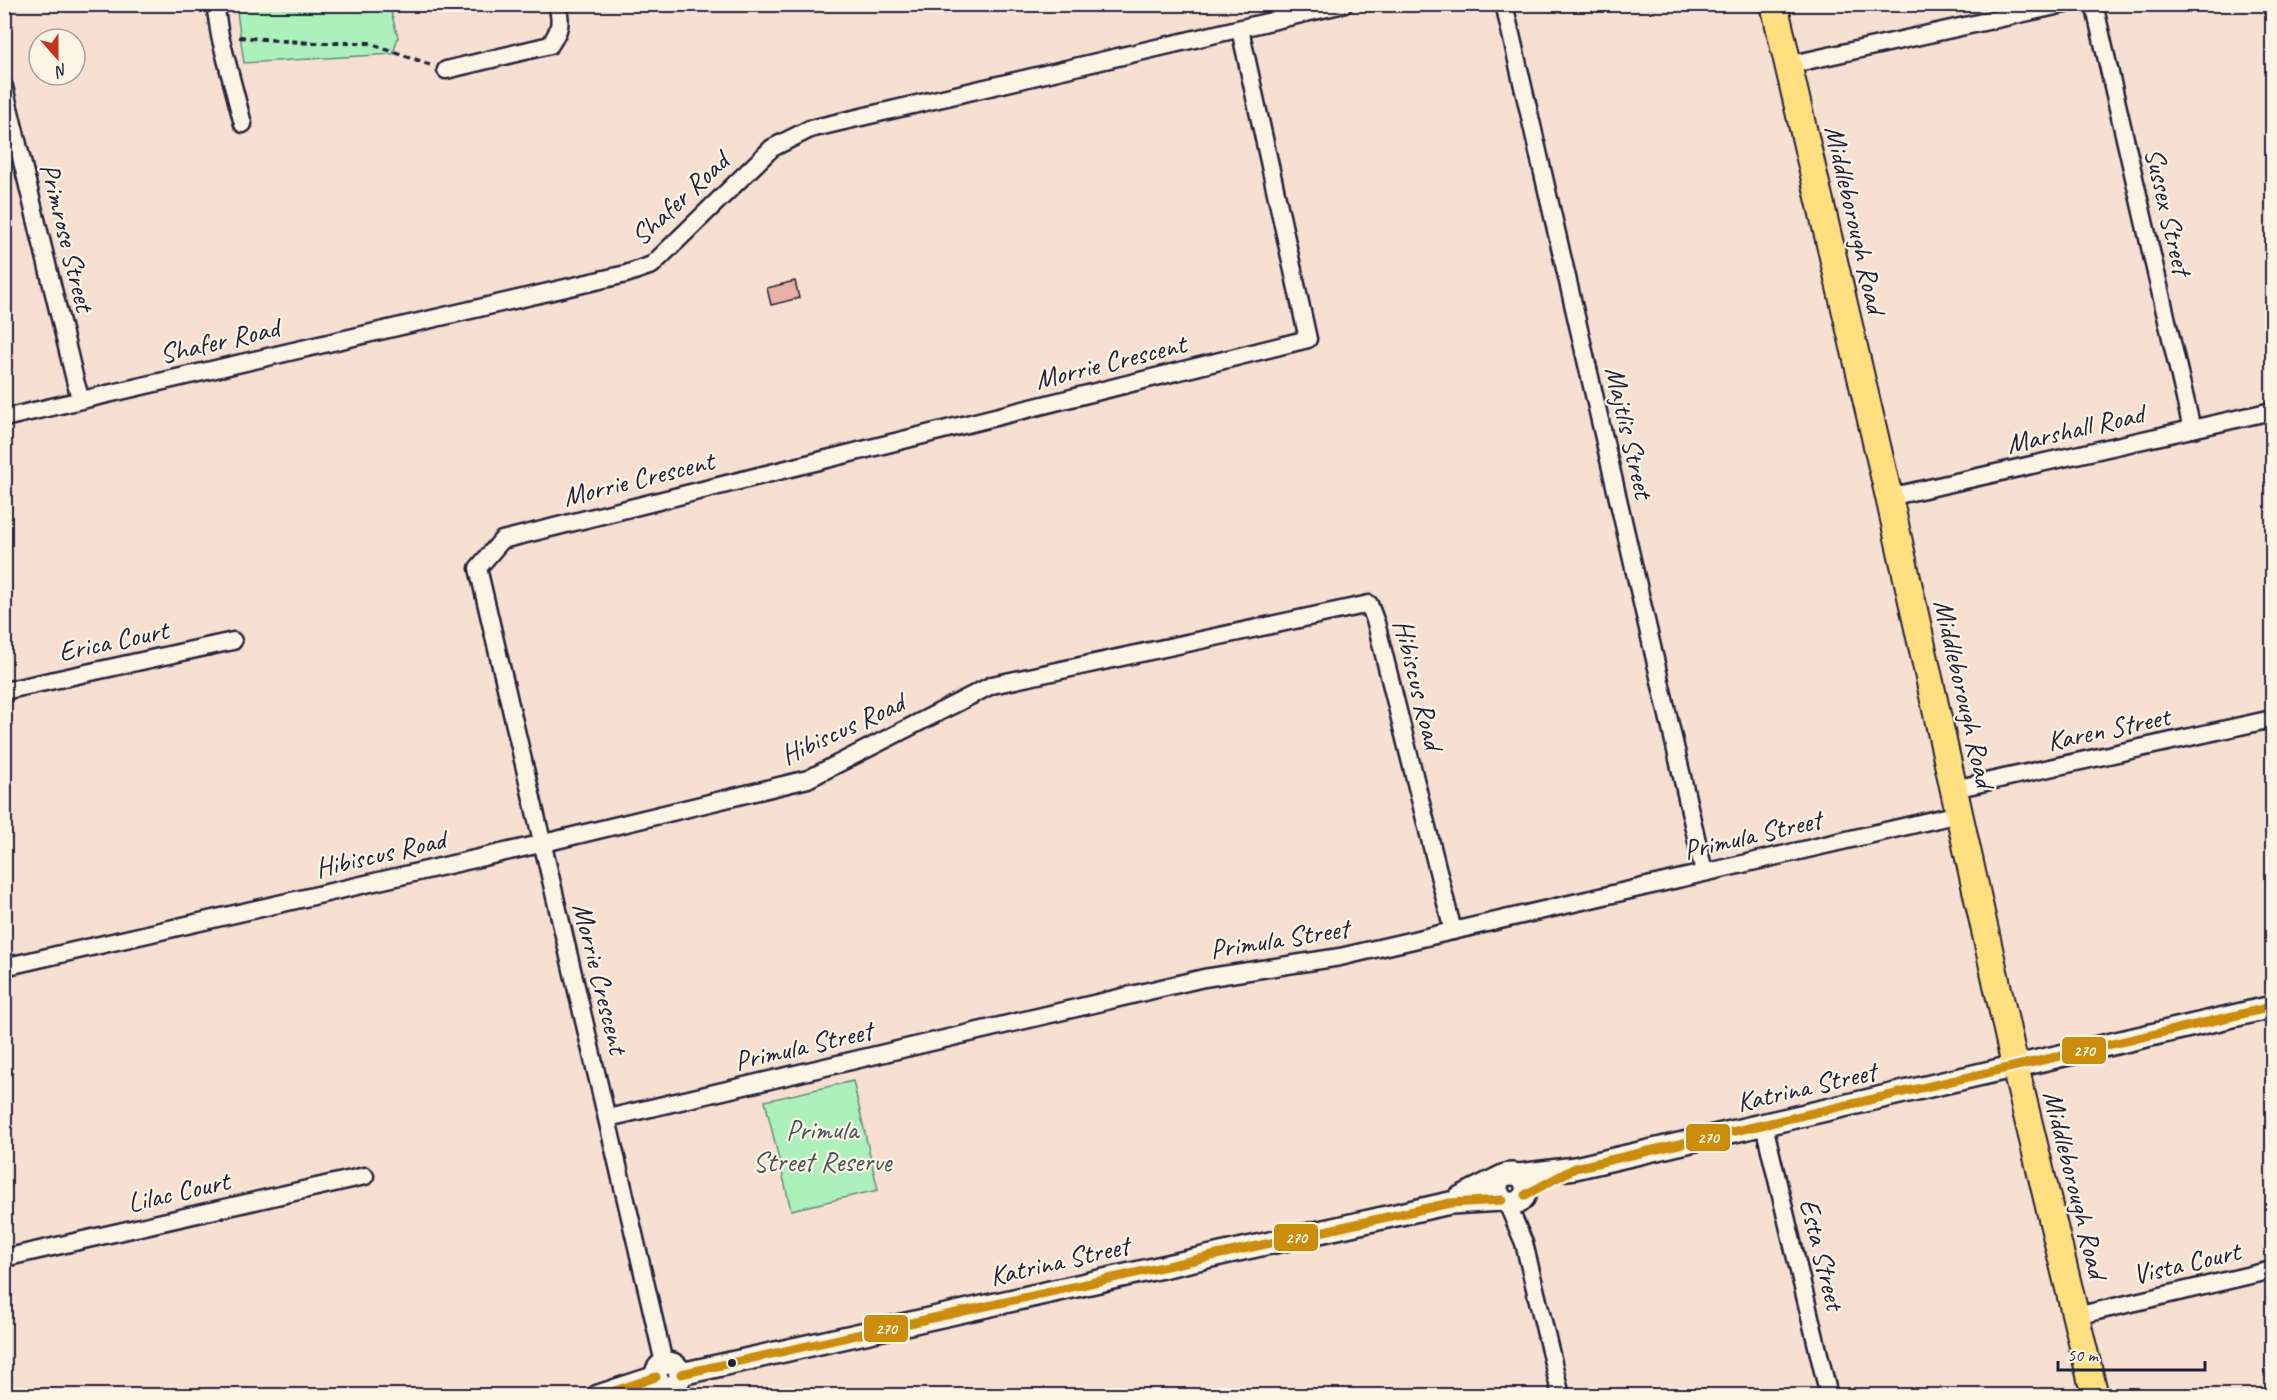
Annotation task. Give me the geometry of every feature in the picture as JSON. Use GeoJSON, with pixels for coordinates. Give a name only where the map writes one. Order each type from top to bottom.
{"type":"FeatureCollection","features":[{"type":"Feature","properties":{"kind":"main road","name":"Middleborough Road"},"geometry":{"type":"LineString","coordinates":[[1774,4],[1889,497],[2015,1066],[2095,1395]]}},
{"type":"Feature","properties":{"kind":"street"},"geometry":{"type":"LineString","coordinates":[[215,4],[220,36],[243,124]]}},
{"type":"Feature","properties":{"kind":"street"},"geometry":{"type":"LineString","coordinates":[[446,70],[550,45],[559,31],[560,16],[557,4]]}},
{"type":"Feature","properties":{"kind":"street","name":"Shafer Road"},"geometry":{"type":"LineString","coordinates":[[4,418],[626,274],[652,265],[772,148],[810,129],[1344,4]]}},
{"type":"Feature","properties":{"kind":"street","name":"Majtlis Street"},"geometry":{"type":"LineString","coordinates":[[1504,4],[1704,872]]}},
{"type":"Feature","properties":{"kind":"street"},"geometry":{"type":"LineString","coordinates":[[1788,65],[2065,4]]}},
{"type":"Feature","properties":{"kind":"street","name":"Sussex Street"},"geometry":{"type":"LineString","coordinates":[[2094,4],[2192,429]]}},
{"type":"Feature","properties":{"kind":"street","name":"Morrie Crescent"},"geometry":{"type":"LineString","coordinates":[[667,1371],[608,1118],[540,844],[478,568],[502,540],[1308,339],[1240,29]]}},
{"type":"Feature","properties":{"kind":"street","name":"Primrose Street"},"geometry":{"type":"LineString","coordinates":[[4,87],[7,113],[75,384],[81,400]]}},
{"type":"Feature","properties":{"kind":"street","name":"Marshall Road"},"geometry":{"type":"LineString","coordinates":[[1889,497],[2272,411]]}},
{"type":"Feature","properties":{"kind":"street","name":"Hibiscus Road"},"geometry":{"type":"LineString","coordinates":[[4,967],[540,844],[808,779],[992,685],[1369,604],[1376,623],[1454,931]]}},
{"type":"Feature","properties":{"kind":"street","name":"Erica Court"},"geometry":{"type":"LineString","coordinates":[[4,691],[233,641]]}},
{"type":"Feature","properties":{"kind":"street","name":"Karen Street"},"geometry":{"type":"LineString","coordinates":[[1957,801],[2272,719]]}},
{"type":"Feature","properties":{"kind":"street","name":"Primula Street"},"geometry":{"type":"LineString","coordinates":[[608,1118],[1204,978],[1340,957],[1454,931],[1704,872],[1957,801]]}},
{"type":"Feature","properties":{"kind":"street","name":"Katrina Street"},"geometry":{"type":"LineString","coordinates":[[598,1395],[667,1371],[1450,1203],[1512,1192],[1575,1168],[2272,1007]]}},
{"type":"Feature","properties":{"kind":"street","name":"Esta Street"},"geometry":{"type":"LineString","coordinates":[[1764,1125],[1829,1395]]}},
{"type":"Feature","properties":{"kind":"street","name":"Lilac Court"},"geometry":{"type":"LineString","coordinates":[[4,1258],[364,1176]]}},
{"type":"Feature","properties":{"kind":"street"},"geometry":{"type":"LineString","coordinates":[[1512,1192],[1561,1395]]}},
{"type":"Feature","properties":{"kind":"street","name":"Vista Court"},"geometry":{"type":"LineString","coordinates":[[2076,1316],[2272,1270]]}},
{"type":"Feature","properties":{"kind":"path"},"geometry":{"type":"LineString","coordinates":[[220,36],[311,43],[369,43],[446,70]]}},
{"type":"Feature","properties":{"kind":"green space"},"geometry":{"type":"Polygon","coordinates":[[[236,5],[389,5],[398,37],[393,54],[244,63],[236,5]]]}},
{"type":"Feature","properties":{"kind":"green space","name":"Primula Street Reserve"},"geometry":{"type":"Polygon","coordinates":[[[853,1081],[878,1190],[791,1210],[765,1101],[853,1081]]]}},
{"type":"Feature","properties":{"kind":"building"},"geometry":{"type":"Polygon","coordinates":[[[795,281],[799,298],[771,305],[767,288],[795,281]]]}},
{"type":"Feature","properties":{"kind":"transit line","name":"270"},"geometry":{"type":"LineString","coordinates":[[1525,1195],[1575,1168],[2272,1007]]}},
{"type":"Feature","properties":{"kind":"transit line","name":"270"},"geometry":{"type":"LineString","coordinates":[[681,1374],[1450,1203],[1502,1200]]}},
{"type":"Feature","properties":{"kind":"transit line","name":"270"},"geometry":{"type":"LineString","coordinates":[[600,1396],[656,1377]]}}]}
